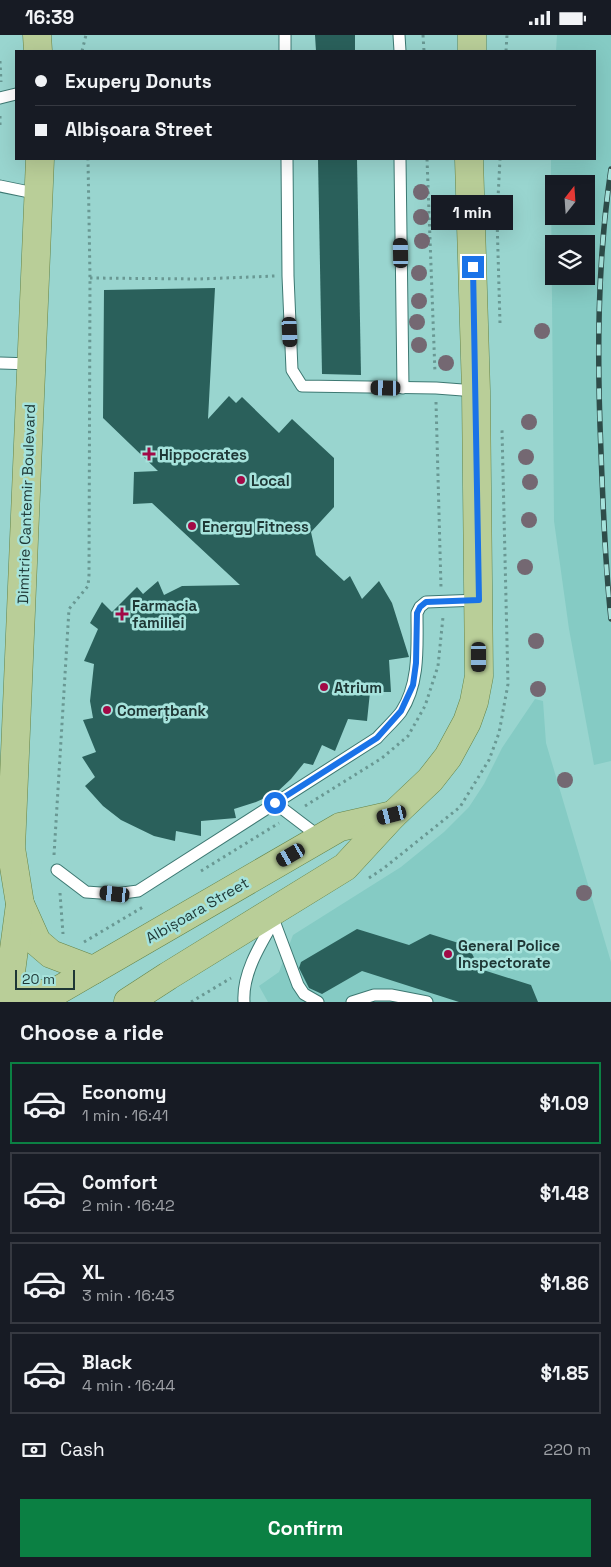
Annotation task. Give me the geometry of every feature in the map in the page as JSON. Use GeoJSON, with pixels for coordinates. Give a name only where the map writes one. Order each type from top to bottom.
{"type":"FeatureCollection","features":[{"type":"Feature","properties":{"kind":"main road"},"geometry":{"type":"LineString","coordinates":[[37,35],[38,50]]}},
{"type":"Feature","properties":{"kind":"main road"},"geometry":{"type":"LineString","coordinates":[[472,35],[472,50]]}},
{"type":"Feature","properties":{"kind":"main road","name":"Dimitrie Cantemir Boulevard"},"geometry":{"type":"LineString","coordinates":[[5,999],[20,904],[11,848],[40,160]]}},
{"type":"Feature","properties":{"kind":"main road","name":"Albișoara Street"},"geometry":{"type":"LineString","coordinates":[[128,1002],[168,976],[279,913],[344,867],[392,815],[430,780],[448,757],[467,722],[474,702],[479,675],[476,391],[469,160]]}},
{"type":"Feature","properties":{"kind":"main road","name":"Albișoara Street"},"geometry":{"type":"LineString","coordinates":[[5,999],[57,991],[340,827],[392,815]]}},
{"type":"Feature","properties":{"kind":"main road","name":"Dimitrie Cantemir Boulevard"},"geometry":{"type":"LineString","coordinates":[[0,877],[11,848]]}},
{"type":"Feature","properties":{"kind":"main road"},"geometry":{"type":"LineString","coordinates":[[20,904],[38,942],[51,954],[92,970]]}},
{"type":"Feature","properties":{"kind":"lane"},"geometry":{"type":"LineString","coordinates":[[285,35],[285,50]]}},
{"type":"Feature","properties":{"kind":"lane"},"geometry":{"type":"LineString","coordinates":[[400,35],[400,50]]}},
{"type":"Feature","properties":{"kind":"lane"},"geometry":{"type":"LineString","coordinates":[[0,99],[15,94]]}},
{"type":"Feature","properties":{"kind":"lane"},"geometry":{"type":"LineString","coordinates":[[287,160],[288,276],[292,370],[302,386],[436,388],[476,391]]}},
{"type":"Feature","properties":{"kind":"lane"},"geometry":{"type":"LineString","coordinates":[[400,160],[402,388]]}},
{"type":"Feature","properties":{"kind":"lane"},"geometry":{"type":"LineString","coordinates":[[0,186],[39,194]]}},
{"type":"Feature","properties":{"kind":"lane"},"geometry":{"type":"LineString","coordinates":[[0,363],[32,363]]}},
{"type":"Feature","properties":{"kind":"lane"},"geometry":{"type":"LineString","coordinates":[[57,870],[86,892],[115,894],[138,891],[377,738],[401,711],[413,685],[416,663],[417,613],[420,607],[426,602],[479,600]]}},
{"type":"Feature","properties":{"kind":"lane"},"geometry":{"type":"LineString","coordinates":[[275,803],[321,838]]}},
{"type":"Feature","properties":{"kind":"lane"},"geometry":{"type":"LineString","coordinates":[[244,1002],[243,989],[258,952],[279,913]]}},
{"type":"Feature","properties":{"kind":"lane"},"geometry":{"type":"LineString","coordinates":[[279,913],[298,985],[304,995],[318,1002]]}},
{"type":"Feature","properties":{"kind":"lane"},"geometry":{"type":"LineString","coordinates":[[352,1002],[374,995],[391,995],[427,1002]]}},
{"type":"Feature","properties":{"kind":"path"},"geometry":{"type":"LineString","coordinates":[[82,50],[86,35]]}},
{"type":"Feature","properties":{"kind":"path"},"geometry":{"type":"LineString","coordinates":[[423,35],[424,50]]}},
{"type":"Feature","properties":{"kind":"path"},"geometry":{"type":"LineString","coordinates":[[506,50],[507,35]]}},
{"type":"Feature","properties":{"kind":"path"},"geometry":{"type":"LineString","coordinates":[[69,937],[63,934],[59,878],[54,856],[69,609],[88,587],[89,575],[90,278],[88,160]]}},
{"type":"Feature","properties":{"kind":"path"},"geometry":{"type":"LineString","coordinates":[[196,875],[382,759],[408,736],[425,706],[438,666],[443,622],[427,160]]}},
{"type":"Feature","properties":{"kind":"path"},"geometry":{"type":"LineString","coordinates":[[500,160],[497,218],[500,324]]}},
{"type":"Feature","properties":{"kind":"path"},"geometry":{"type":"LineString","coordinates":[[90,278],[199,279],[288,276]]}},
{"type":"Feature","properties":{"kind":"path"},"geometry":{"type":"LineString","coordinates":[[368,879],[460,807],[489,760],[499,733],[508,684],[502,429]]}},
{"type":"Feature","properties":{"kind":"path"},"geometry":{"type":"LineString","coordinates":[[81,944],[147,904]]}},
{"type":"Feature","properties":{"kind":"path"},"geometry":{"type":"LineString","coordinates":[[191,1002],[230,980],[258,952]]}},
{"type":"Feature","properties":{"kind":"shaded area"},"geometry":{"type":"Polygon","coordinates":[[[557,35],[611,35],[611,761],[594,765],[569,629],[554,521],[552,285],[595,285],[595,235],[552,235],[552,225],[595,225],[595,175],[551,175],[551,160],[596,160],[596,50],[556,50],[557,35]]]}},
{"type":"Feature","properties":{"kind":"shaded area"},"geometry":{"type":"Polygon","coordinates":[[[535,699],[543,701],[546,743],[611,962],[611,1002],[268,1002],[259,986],[279,972],[293,935],[401,867],[444,832],[469,807],[484,784],[502,748],[535,699]]]}},
{"type":"Feature","properties":{"kind":"building"},"geometry":{"type":"Polygon","coordinates":[[[315,35],[355,35],[355,50],[316,50],[315,35]]]}},
{"type":"Feature","properties":{"kind":"building"},"geometry":{"type":"Polygon","coordinates":[[[318,160],[357,160],[361,375],[322,374],[318,160]]]}},
{"type":"Feature","properties":{"kind":"building"},"geometry":{"type":"Polygon","coordinates":[[[215,288],[208,419],[229,396],[236,403],[242,397],[279,433],[292,419],[334,458],[334,507],[311,532],[316,555],[344,581],[350,576],[362,599],[379,581],[392,603],[409,657],[389,660],[391,692],[370,692],[367,721],[348,719],[335,751],[322,745],[313,765],[304,763],[276,793],[234,809],[236,818],[201,821],[201,836],[176,831],[175,841],[154,836],[121,820],[103,806],[85,786],[95,777],[82,757],[96,752],[83,720],[93,718],[90,701],[94,664],[84,661],[98,629],[90,623],[102,602],[112,612],[137,587],[143,594],[158,581],[164,595],[182,586],[240,585],[152,503],[133,504],[134,472],[158,471],[103,418],[104,290],[215,288]]]}},
{"type":"Feature","properties":{"kind":"building"},"geometry":{"type":"Polygon","coordinates":[[[357,929],[409,945],[430,934],[468,946],[480,969],[531,985],[538,1002],[459,1002],[362,971],[322,994],[309,988],[299,968],[301,962],[357,929]]]}},
{"type":"Feature","properties":{"kind":"railway"},"geometry":{"type":"LineString","coordinates":[[611,169],[606,204],[599,310],[603,515],[611,619]]}},
{"type":"Feature","properties":{"kind":"place","name":"Hippocrates"},"geometry":{"type":"Point","coordinates":[149,454]}},
{"type":"Feature","properties":{"kind":"place","name":"Local"},"geometry":{"type":"Point","coordinates":[241,480]}},
{"type":"Feature","properties":{"kind":"place","name":"Energy Fitness"},"geometry":{"type":"Point","coordinates":[192,526]}},
{"type":"Feature","properties":{"kind":"place","name":"Farmacia familiei"},"geometry":{"type":"Point","coordinates":[122,614]}},
{"type":"Feature","properties":{"kind":"place","name":"Atrium"},"geometry":{"type":"Point","coordinates":[324,687]}},
{"type":"Feature","properties":{"kind":"place","name":"Comerțbank"},"geometry":{"type":"Point","coordinates":[107,710]}},
{"type":"Feature","properties":{"kind":"place","name":"General Police Inspectorate"},"geometry":{"type":"Point","coordinates":[448,954]}},
{"type":"Feature","properties":{"kind":"route"},"geometry":{"type":"LineString","coordinates":[[275,803],[377,738],[401,711],[413,685],[416,663],[417,613],[420,607],[426,602],[479,600],[473,267]]}}]}
